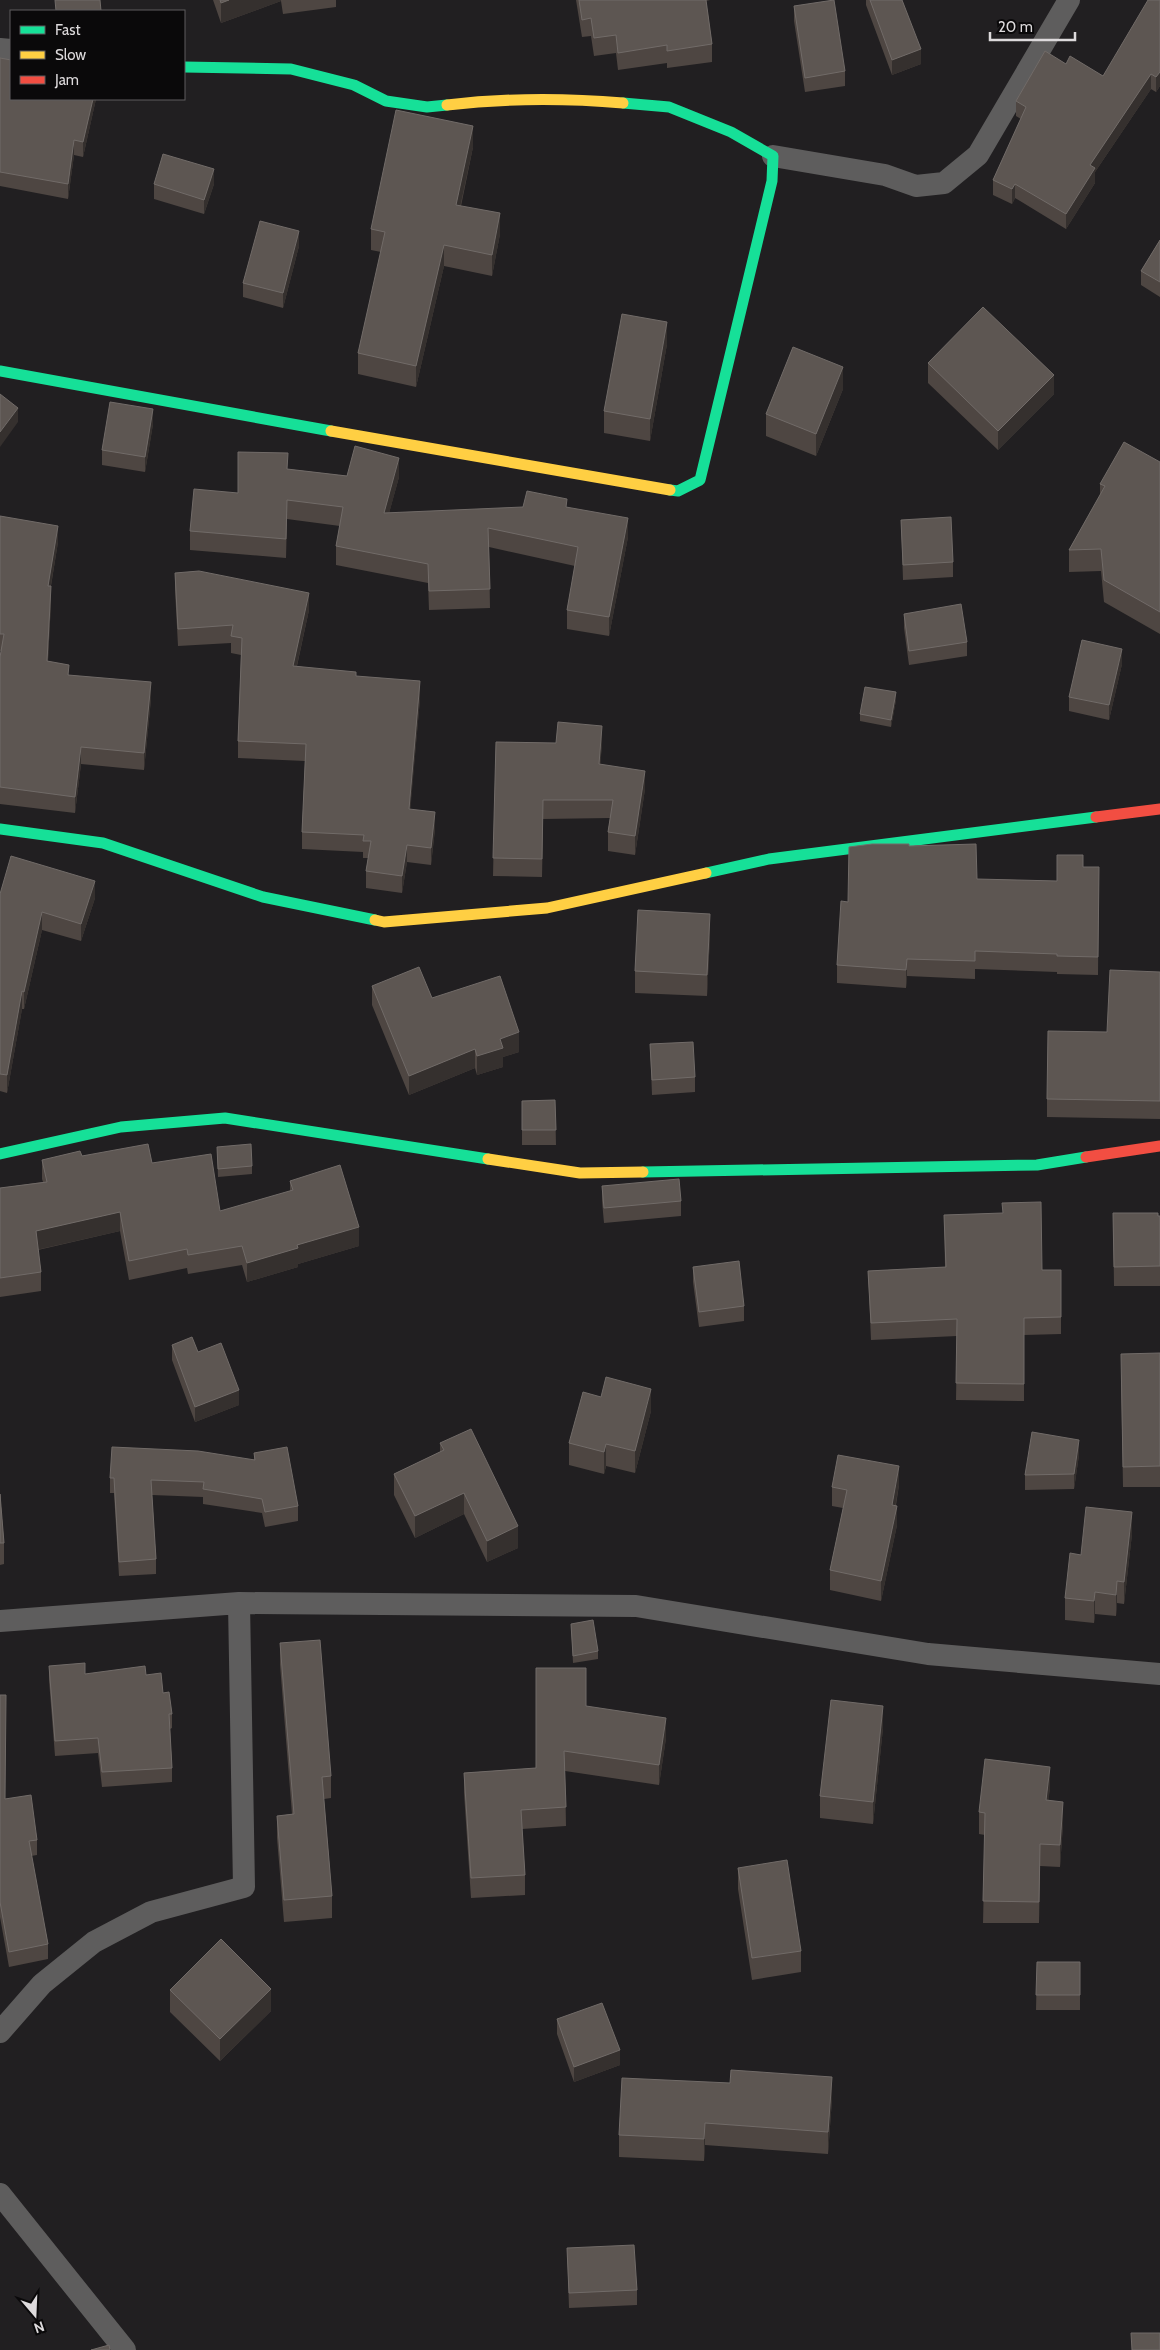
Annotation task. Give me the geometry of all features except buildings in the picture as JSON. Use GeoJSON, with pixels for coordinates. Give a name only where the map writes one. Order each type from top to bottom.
{"type":"FeatureCollection","features":[{"type":"Feature","properties":{"kind":"street"},"geometry":{"type":"LineString","coordinates":[[185,68],[291,69],[354,86],[386,101],[427,107],[499,99],[590,100],[669,107],[731,132],[773,156],[885,175],[916,186],[944,183],[978,155],[1069,0]]}},
{"type":"Feature","properties":{"kind":"street"},"geometry":{"type":"LineString","coordinates":[[0,371],[639,486],[678,491],[700,480],[772,181],[773,156]]}},
{"type":"Feature","properties":{"kind":"street"},"geometry":{"type":"LineString","coordinates":[[0,829],[102,843],[263,897],[384,922],[548,908],[769,859],[1160,809]]}},
{"type":"Feature","properties":{"kind":"street"},"geometry":{"type":"LineString","coordinates":[[0,1154],[121,1127],[225,1118],[391,1146],[580,1173],[1037,1165],[1160,1146]]}},
{"type":"Feature","properties":{"kind":"street"},"geometry":{"type":"LineString","coordinates":[[0,1621],[239,1602],[636,1606],[928,1654],[1160,1674]]}},
{"type":"Feature","properties":{"kind":"street"},"geometry":{"type":"LineString","coordinates":[[0,2032],[42,1984],[94,1942],[151,1912],[244,1887],[239,1602]]}},
{"type":"Feature","properties":{"kind":"street"},"geometry":{"type":"LineString","coordinates":[[0,2194],[125,2350]]}},
{"type":"Feature","properties":{"kind":"traffic: fast"},"geometry":{"type":"LineString","coordinates":[[185,67],[291,69],[354,85],[386,101],[427,107],[447,105]]}},
{"type":"Feature","properties":{"kind":"traffic: fast"},"geometry":{"type":"LineString","coordinates":[[623,103],[669,107],[731,132],[773,156],[772,181],[700,480],[678,491],[670,490]]}},
{"type":"Feature","properties":{"kind":"traffic: fast"},"geometry":{"type":"LineString","coordinates":[[0,371],[331,431]]}},
{"type":"Feature","properties":{"kind":"traffic: fast"},"geometry":{"type":"LineString","coordinates":[[706,873],[769,859],[1096,817]]}},
{"type":"Feature","properties":{"kind":"traffic: fast"},"geometry":{"type":"LineString","coordinates":[[0,829],[103,843],[263,897],[375,920]]}},
{"type":"Feature","properties":{"kind":"traffic: fast"},"geometry":{"type":"LineString","coordinates":[[0,1154],[121,1127],[225,1118],[488,1159]]}},
{"type":"Feature","properties":{"kind":"traffic: fast"},"geometry":{"type":"LineString","coordinates":[[643,1172],[1037,1165],[1086,1157]]}},
{"type":"Feature","properties":{"kind":"traffic: slow"},"geometry":{"type":"LineString","coordinates":[[447,105],[535,100],[623,103]]}},
{"type":"Feature","properties":{"kind":"traffic: slow"},"geometry":{"type":"LineString","coordinates":[[331,431],[670,490]]}},
{"type":"Feature","properties":{"kind":"traffic: slow"},"geometry":{"type":"LineString","coordinates":[[375,920],[384,922],[547,908],[706,873]]}},
{"type":"Feature","properties":{"kind":"traffic: slow"},"geometry":{"type":"LineString","coordinates":[[488,1159],[580,1173],[643,1172]]}},
{"type":"Feature","properties":{"kind":"traffic: jam"},"geometry":{"type":"LineString","coordinates":[[1096,817],[1160,809]]}},
{"type":"Feature","properties":{"kind":"traffic: jam"},"geometry":{"type":"LineString","coordinates":[[1086,1157],[1160,1146]]}}]}
